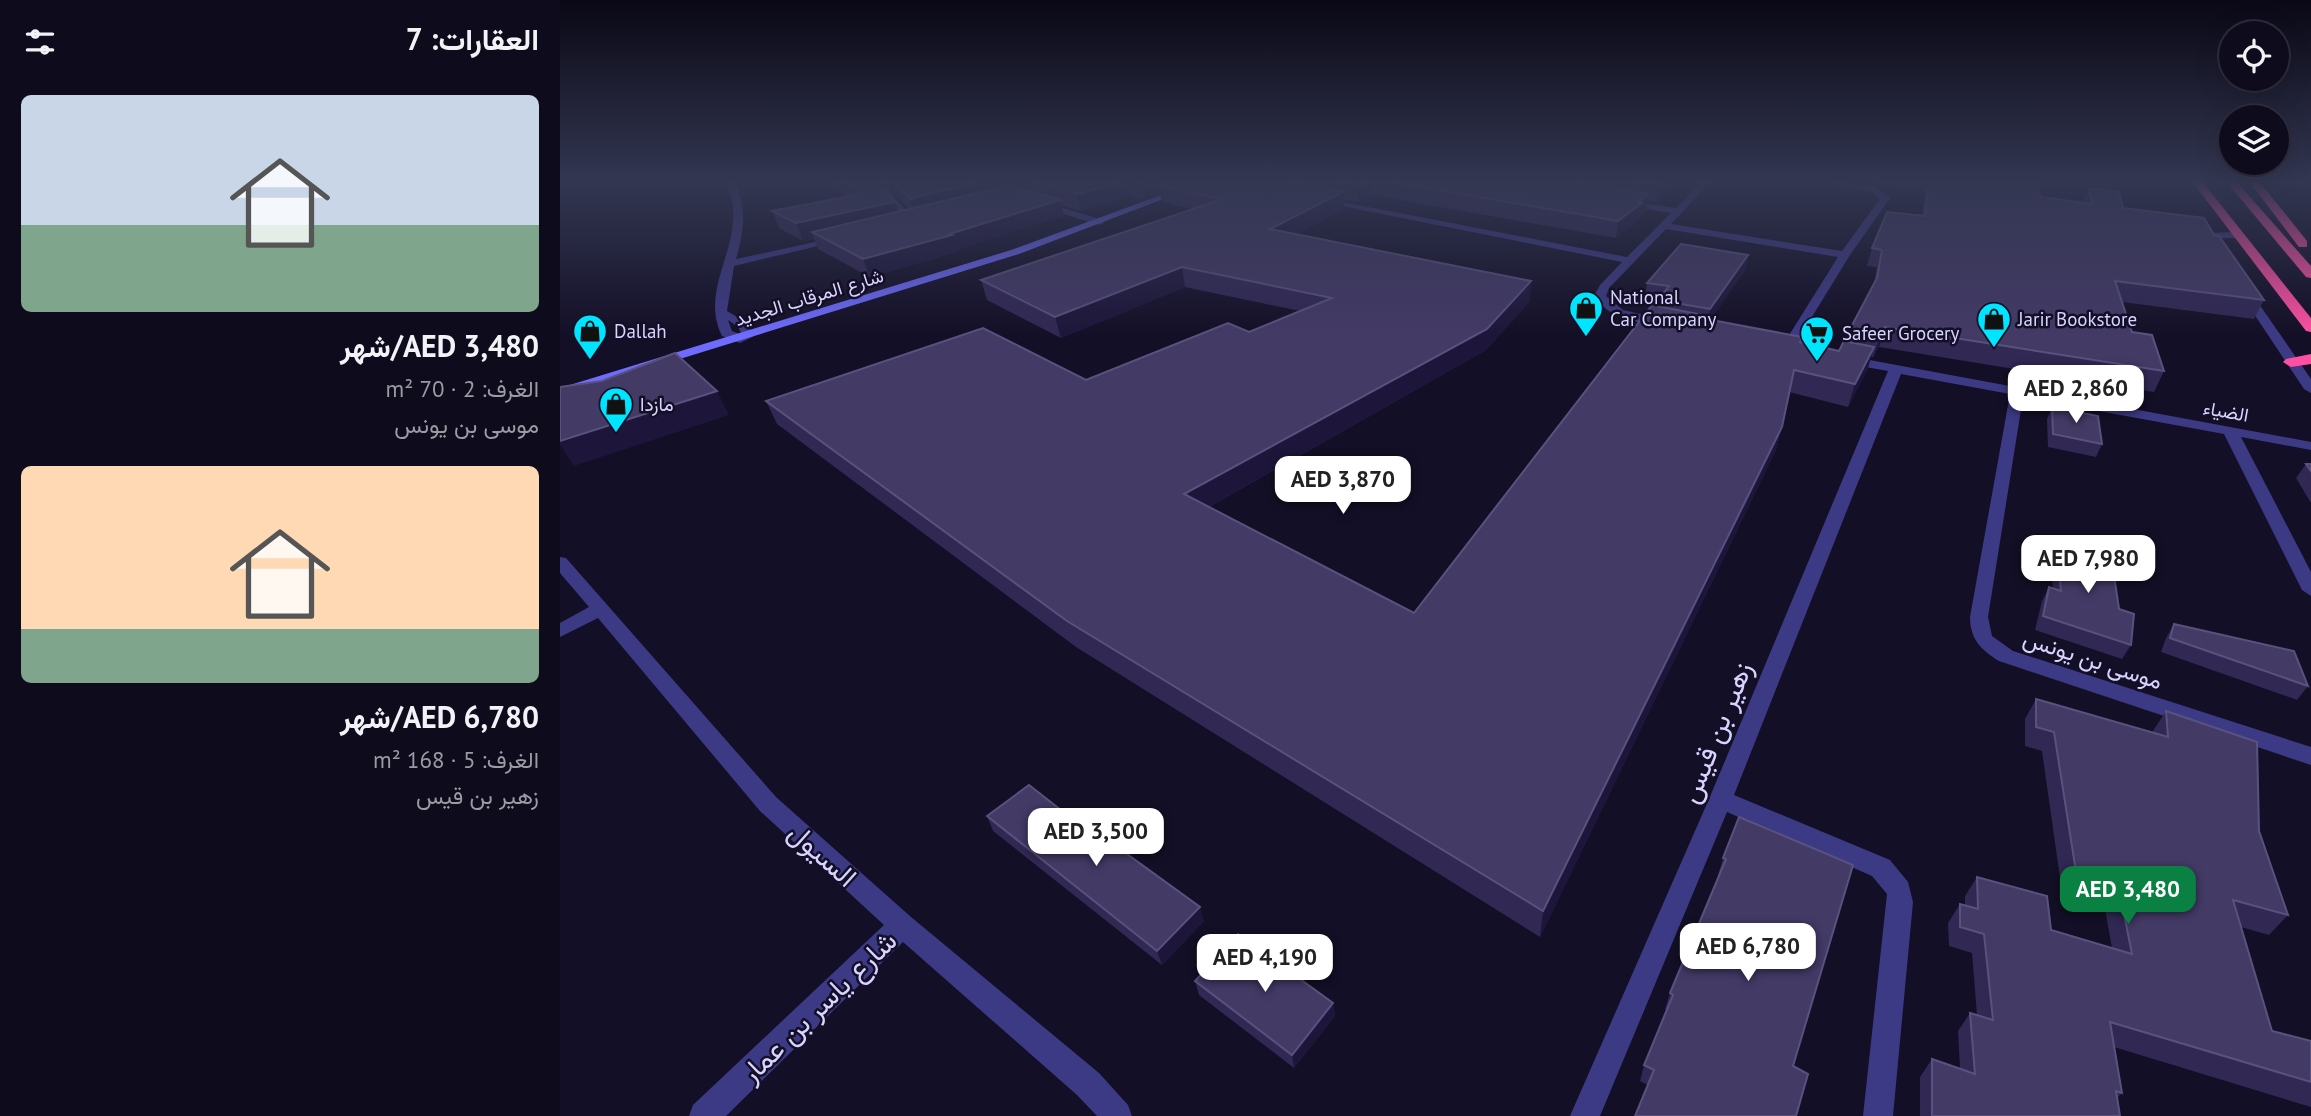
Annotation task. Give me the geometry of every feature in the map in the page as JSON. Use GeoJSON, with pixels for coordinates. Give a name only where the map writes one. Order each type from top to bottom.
{"type":"FeatureCollection","features":[{"type":"Feature","properties":{"kind":"highway"},"geometry":{"type":"LineString","coordinates":[[2236,232],[2311,328]]}},
{"type":"Feature","properties":{"kind":"highway"},"geometry":{"type":"LineString","coordinates":[[2275,232],[2311,274]]}},
{"type":"Feature","properties":{"kind":"highway"},"geometry":{"type":"LineString","coordinates":[[2295,232],[2311,253]]}},
{"type":"Feature","properties":{"kind":"highway"},"geometry":{"type":"LineString","coordinates":[[2291,362],[2311,359]]}},
{"type":"Feature","properties":{"kind":"street"},"geometry":{"type":"LineString","coordinates":[[736,232],[722,292],[721,322],[726,333],[744,337]]}},
{"type":"Feature","properties":{"kind":"street","name":"شارع المرقاب الجديد"},"geometry":{"type":"LineString","coordinates":[[560,389],[744,337],[1070,232]]}},
{"type":"Feature","properties":{"kind":"street"},"geometry":{"type":"LineString","coordinates":[[1483,232],[1632,261]]}},
{"type":"Feature","properties":{"kind":"street"},"geometry":{"type":"LineString","coordinates":[[1659,232],[1604,287],[1600,296],[1603,304],[1614,311],[1680,327]]}},
{"type":"Feature","properties":{"kind":"street"},"geometry":{"type":"LineString","coordinates":[[1703,232],[1845,255]]}},
{"type":"Feature","properties":{"kind":"street"},"geometry":{"type":"LineString","coordinates":[[1787,348],[1861,232]]}},
{"type":"Feature","properties":{"kind":"street"},"geometry":{"type":"LineString","coordinates":[[2222,259],[2209,235],[2238,235]]}},
{"type":"Feature","properties":{"kind":"street"},"geometry":{"type":"LineString","coordinates":[[728,264],[854,236]]}},
{"type":"Feature","properties":{"kind":"street"},"geometry":{"type":"LineString","coordinates":[[2237,280],[2311,389]]}},
{"type":"Feature","properties":{"kind":"street"},"geometry":{"type":"LineString","coordinates":[[1774,345],[1801,350]]}},
{"type":"Feature","properties":{"kind":"street","name":"الضياء"},"geometry":{"type":"LineString","coordinates":[[1842,358],[2310,446]]}},
{"type":"Feature","properties":{"kind":"street","name":"زهير بن قيس"},"geometry":{"type":"LineString","coordinates":[[1585,1116],[1721,799],[1896,369]]}},
{"type":"Feature","properties":{"kind":"street","name":"موسى بن يونس"},"geometry":{"type":"LineString","coordinates":[[2017,392],[1979,617],[1979,631],[1987,645],[2017,660],[2311,756]]}},
{"type":"Feature","properties":{"kind":"street"},"geometry":{"type":"LineString","coordinates":[[2230,432],[2311,590]]}},
{"type":"Feature","properties":{"kind":"street","name":"السيول"},"geometry":{"type":"LineString","coordinates":[[560,562],[768,804],[902,925],[1088,1084],[1117,1116]]}},
{"type":"Feature","properties":{"kind":"street"},"geometry":{"type":"LineString","coordinates":[[560,631],[602,608]]}},
{"type":"Feature","properties":{"kind":"street"},"geometry":{"type":"LineString","coordinates":[[1721,799],[1881,868],[1899,890],[1900,902],[1878,1116]]}},
{"type":"Feature","properties":{"kind":"street","name":"شارع ياسر بن عمار"},"geometry":{"type":"LineString","coordinates":[[704,1116],[902,925]]}},
{"type":"Feature","properties":{"kind":"building"},"geometry":{"type":"Polygon","coordinates":[[[812,232],[955,232],[949,234],[952,235],[863,259],[812,232]]]}},
{"type":"Feature","properties":{"kind":"building"},"geometry":{"type":"Polygon","coordinates":[[[1124,232],[1285,232],[1531,281],[1487,329],[1184,494],[1414,613],[1652,305],[1703,315],[1701,318],[1802,337],[1800,342],[1839,351],[1844,341],[1874,347],[1855,384],[1794,370],[1782,427],[1543,911],[1067,621],[766,401],[983,328],[1086,380],[1228,323],[1249,332],[1332,298],[1182,267],[1055,317],[981,280],[1124,232]]]}},
{"type":"Feature","properties":{"kind":"building"},"geometry":{"type":"Polygon","coordinates":[[[1879,232],[2212,232],[2219,236],[2264,300],[2115,281],[2132,332],[2152,335],[2164,371],[1885,327],[1880,337],[1849,331],[1877,278],[1882,250],[1872,248],[1879,232]]]}},
{"type":"Feature","properties":{"kind":"building"},"geometry":{"type":"Polygon","coordinates":[[[1681,244],[1748,255],[1710,309],[1658,300],[1669,286],[1647,283],[1681,244]]]}},
{"type":"Feature","properties":{"kind":"building"},"geometry":{"type":"Polygon","coordinates":[[[675,353],[717,391],[560,441],[560,387],[602,381],[675,353]]]}},
{"type":"Feature","properties":{"kind":"building"},"geometry":{"type":"Polygon","coordinates":[[[2052,407],[2098,416],[2102,444],[2053,434],[2052,407]]]}},
{"type":"Feature","properties":{"kind":"building"},"geometry":{"type":"Polygon","coordinates":[[[2056,542],[2111,554],[2119,609],[2134,614],[2131,645],[2043,616],[2049,587],[2061,591],[2056,542]]]}},
{"type":"Feature","properties":{"kind":"building"},"geometry":{"type":"Polygon","coordinates":[[[2174,624],[2294,651],[2308,686],[2170,638],[2174,624]]]}},
{"type":"Feature","properties":{"kind":"building"},"geometry":{"type":"Polygon","coordinates":[[[2036,699],[2168,737],[2166,711],[2257,742],[2259,831],[2288,915],[2233,900],[2272,1031],[2311,1041],[2311,1082],[2110,1022],[2122,1093],[2116,1091],[2120,1116],[1932,1116],[1932,1059],[1975,1074],[1970,1013],[1993,1020],[1984,934],[1960,927],[1960,904],[1978,909],[1977,877],[2047,896],[2051,930],[2132,954],[2118,884],[2076,872],[2054,732],[2036,727],[2036,699]]]}},
{"type":"Feature","properties":{"kind":"building"},"geometry":{"type":"Polygon","coordinates":[[[1029,785],[1112,850],[1116,846],[1200,907],[1157,951],[987,816],[1029,785]]]}},
{"type":"Feature","properties":{"kind":"building"},"geometry":{"type":"Polygon","coordinates":[[[1739,817],[1853,865],[1793,1066],[1808,1074],[1796,1116],[1635,1116],[1654,1070],[1644,1065],[1673,995],[1670,993],[1726,859],[1723,858],[1739,817]]]}},
{"type":"Feature","properties":{"kind":"building"},"geometry":{"type":"Polygon","coordinates":[[[1238,934],[1333,1003],[1292,1055],[1195,981],[1238,934]]]}},
{"type":"Feature","properties":{"kind":"place","name":"National Car Company"},"geometry":{"type":"Point","coordinates":[1586,338]}},
{"type":"Feature","properties":{"kind":"place","name":"Jarir Bookstore"},"geometry":{"type":"Point","coordinates":[1994,349]}},
{"type":"Feature","properties":{"kind":"place","name":"Dallah"},"geometry":{"type":"Point","coordinates":[590,361]}},
{"type":"Feature","properties":{"kind":"place","name":"Safeer Grocery"},"geometry":{"type":"Point","coordinates":[1817,363]}},
{"type":"Feature","properties":{"kind":"place","name":"مازدا"},"geometry":{"type":"Point","coordinates":[616,434]}}]}
